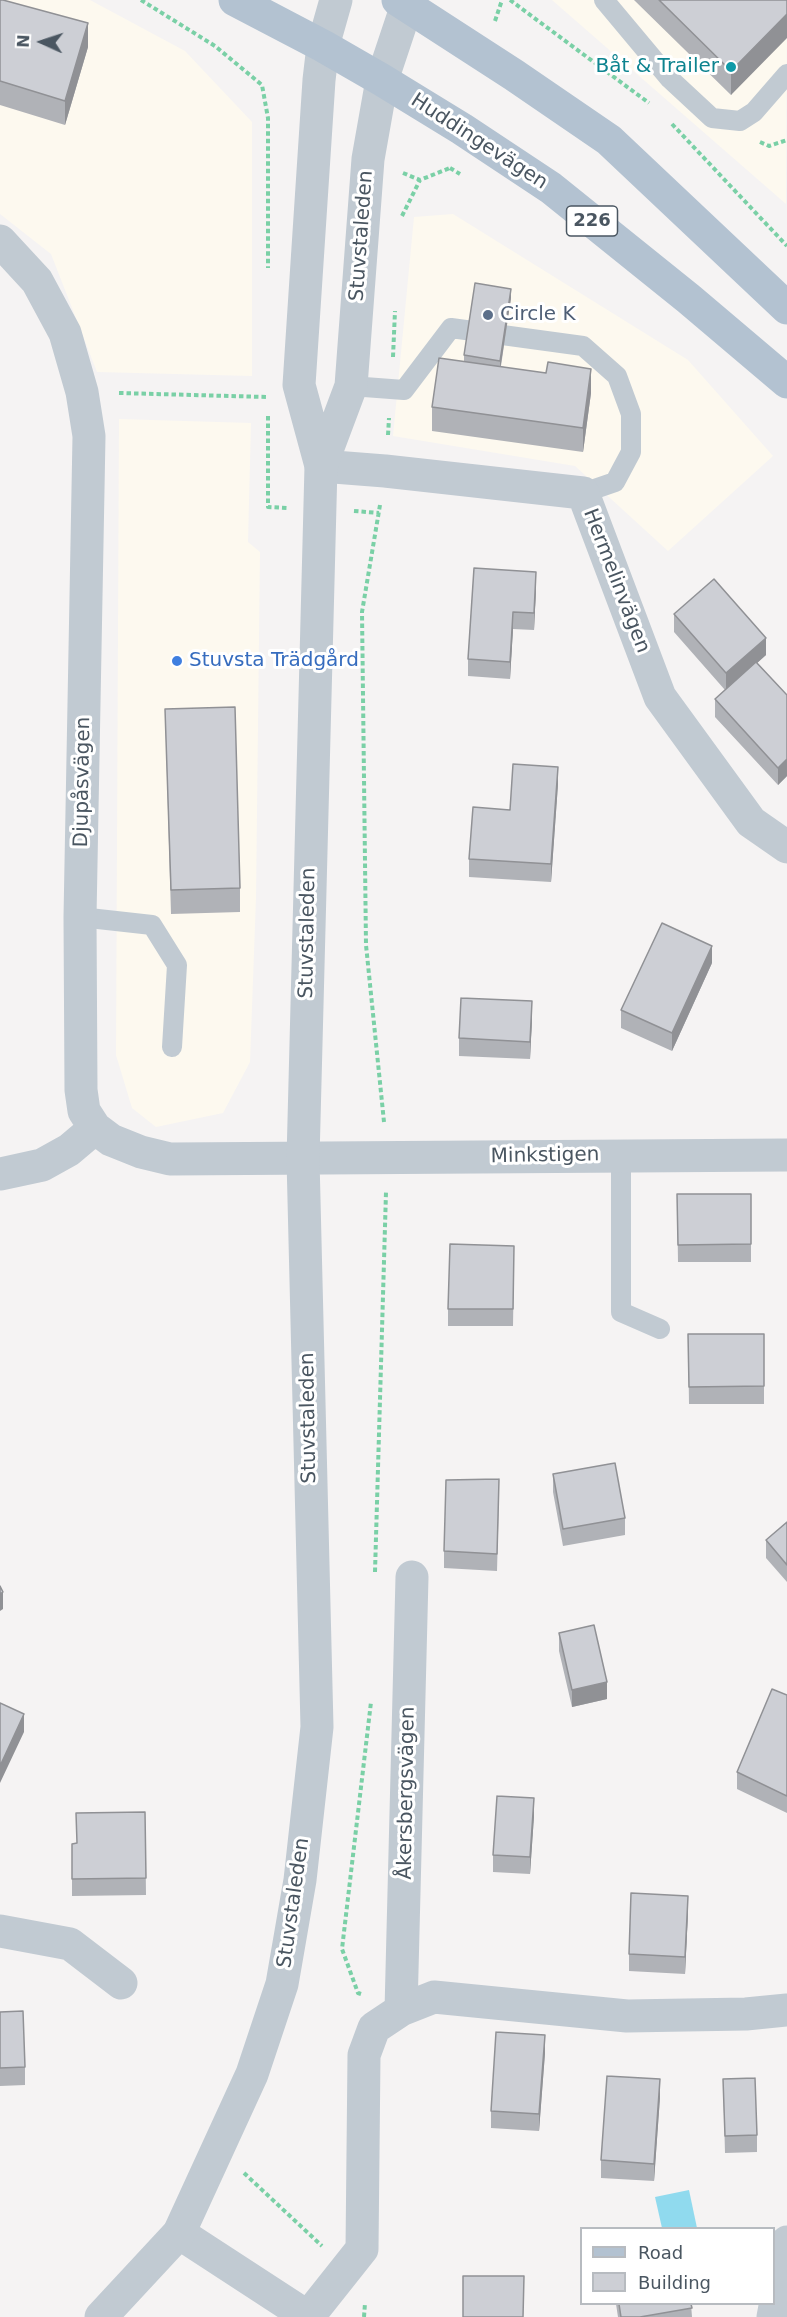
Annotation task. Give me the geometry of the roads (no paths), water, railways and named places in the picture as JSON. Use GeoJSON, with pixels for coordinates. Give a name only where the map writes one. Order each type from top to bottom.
{"type":"FeatureCollection","features":[{"type":"Feature","properties":{"kind":"main road","name":"Huddingevägen"},"geometry":{"type":"LineString","coordinates":[[236,0],[324,46],[382,80],[462,129],[550,188],[689,299],[787,382]]}},
{"type":"Feature","properties":{"kind":"main road"},"geometry":{"type":"LineString","coordinates":[[403,2],[609,140],[787,308]]}},
{"type":"Feature","properties":{"kind":"street","name":"Stuvstaleden"},"geometry":{"type":"LineString","coordinates":[[321,466],[299,385],[317,111],[324,46],[336,0]]}},
{"type":"Feature","properties":{"kind":"street","name":"Stuvstaleden"},"geometry":{"type":"LineString","coordinates":[[101,2317],[179,2233],[256,2063],[282,1984],[300,1880],[317,1727],[303,1159],[321,466],[351,386],[368,159],[382,80],[403,2]]}},
{"type":"Feature","properties":{"kind":"street","name":"Djupåsvägen"},"geometry":{"type":"LineString","coordinates":[[0,241],[37,280],[65,333],[82,392],[89,436],[80,917],[81,1090],[84,1111],[95,1128]]}},
{"type":"Feature","properties":{"kind":"street","name":"Hermelinvägen"},"geometry":{"type":"LineString","coordinates":[[321,466],[583,493],[660,697],[751,822],[787,847]]}},
{"type":"Feature","properties":{"kind":"street"},"geometry":{"type":"LineString","coordinates":[[0,1174],[42,1165],[69,1150],[95,1128],[111,1140],[141,1152],[170,1159],[303,1159]]}},
{"type":"Feature","properties":{"kind":"street","name":"Minkstigen"},"geometry":{"type":"LineString","coordinates":[[303,1159],[787,1155]]}},
{"type":"Feature","properties":{"kind":"street","name":"Åkersbergsvägen"},"geometry":{"type":"LineString","coordinates":[[401,2010],[412,1577]]}},
{"type":"Feature","properties":{"kind":"street"},"geometry":{"type":"LineString","coordinates":[[0,1931],[70,1944],[121,1983]]}},
{"type":"Feature","properties":{"kind":"street"},"geometry":{"type":"LineString","coordinates":[[179,2233],[308,2317],[362,2249],[364,2055],[374,2028],[401,2010],[434,1997],[627,2016],[746,2014],[787,2010]]}},
{"type":"Feature","properties":{"kind":"street"},"geometry":{"type":"LineString","coordinates":[[773,2317],[787,2242]]}},
{"type":"Feature","properties":{"kind":"lane"},"geometry":{"type":"LineString","coordinates":[[604,0],[670,80],[712,118],[740,121],[754,112],[787,74]]}},
{"type":"Feature","properties":{"kind":"lane"},"geometry":{"type":"LineString","coordinates":[[351,386],[404,390],[451,328],[583,346],[617,376],[631,414],[631,452],[615,482],[583,493]]}},
{"type":"Feature","properties":{"kind":"lane"},"geometry":{"type":"LineString","coordinates":[[80,917],[152,925],[177,965],[172,1047]]}},
{"type":"Feature","properties":{"kind":"lane"},"geometry":{"type":"LineString","coordinates":[[621,1155],[621,1312],[660,1329]]}},
{"type":"Feature","properties":{"kind":"water"},"geometry":{"type":"Polygon","coordinates":[[[689,2190],[697,2227],[662,2227],[655,2197],[689,2190]]]}},
{"type":"Feature","properties":{"kind":"place","name":"Båt & Trailer"},"geometry":{"type":"Point","coordinates":[731,67]}},
{"type":"Feature","properties":{"kind":"place","name":"Circle K"},"geometry":{"type":"Point","coordinates":[488,315]}},
{"type":"Feature","properties":{"kind":"place","name":"Stuvsta Trädgård"},"geometry":{"type":"Point","coordinates":[177,661]}}]}
